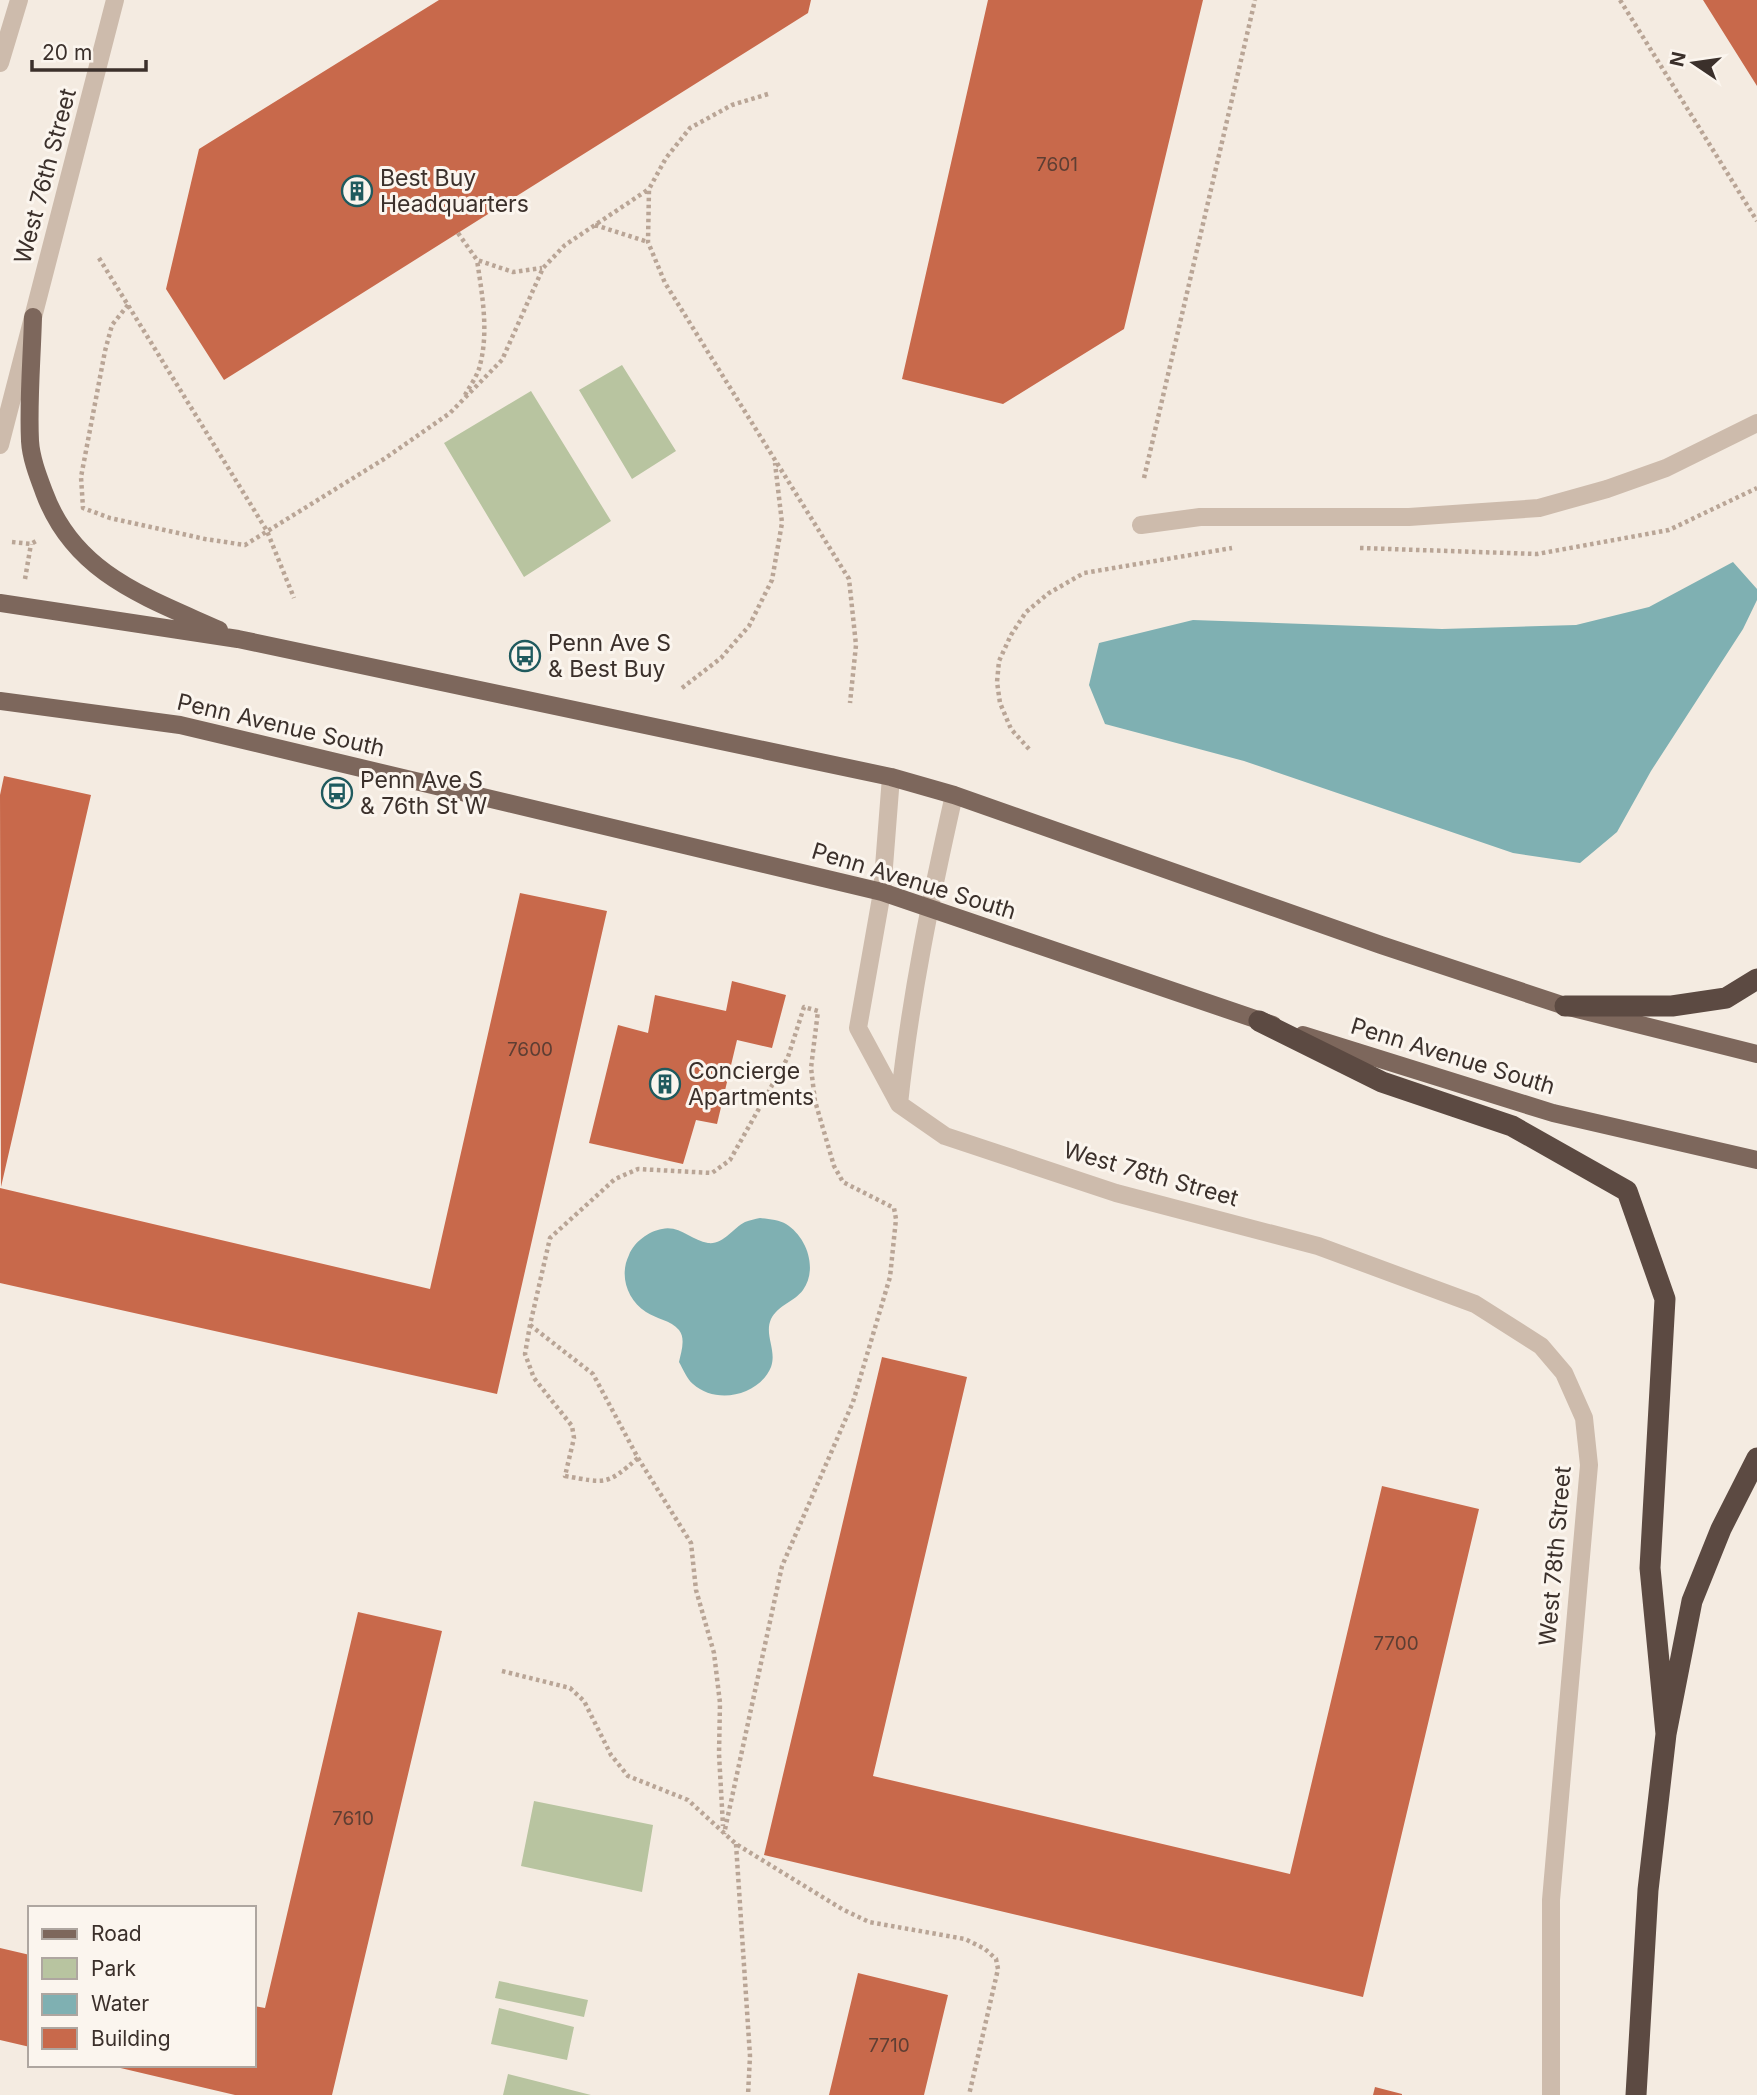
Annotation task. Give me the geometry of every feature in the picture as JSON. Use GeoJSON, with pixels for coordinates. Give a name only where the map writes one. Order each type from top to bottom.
{"type":"FeatureCollection","features":[{"type":"Feature","properties":{"kind":"highway"},"geometry":{"type":"LineString","coordinates":[[1565,1006],[1672,1006],[1726,998],[1757,979]]}},
{"type":"Feature","properties":{"kind":"highway"},"geometry":{"type":"LineString","coordinates":[[1259,1021],[1381,1082],[1512,1126],[1627,1191],[1664,1298],[1650,1568],[1666,1734]]}},
{"type":"Feature","properties":{"kind":"highway"},"geometry":{"type":"LineString","coordinates":[[1636,2095],[1648,1890],[1666,1734],[1692,1601],[1721,1529],[1757,1458]]}},
{"type":"Feature","properties":{"kind":"main road"},"geometry":{"type":"LineString","coordinates":[[33,317],[30,442],[36,472],[61,529],[96,568],[127,588],[238,639]]}},
{"type":"Feature","properties":{"kind":"main road"},"geometry":{"type":"LineString","coordinates":[[0,603],[238,639],[891,777],[954,795],[1381,945],[1565,1006],[1757,1054]]}},
{"type":"Feature","properties":{"kind":"main road","name":"Penn Avenue South"},"geometry":{"type":"LineString","coordinates":[[0,701],[180,725],[882,892],[1259,1021],[1553,1113],[1757,1160]]}},
{"type":"Feature","properties":{"kind":"street"},"geometry":{"type":"LineString","coordinates":[[0,61],[19,0]]}},
{"type":"Feature","properties":{"kind":"street","name":"West 76th Street"},"geometry":{"type":"LineString","coordinates":[[0,445],[115,0]]}},
{"type":"Feature","properties":{"kind":"street"},"geometry":{"type":"LineString","coordinates":[[1141,525],[1200,517],[1397,517],[1539,508],[1607,489],[1667,468],[1757,423]]}},
{"type":"Feature","properties":{"kind":"street","name":"West 78th Street"},"geometry":{"type":"LineString","coordinates":[[891,777],[882,892],[858,1028],[899,1104],[945,1136],[1115,1193],[1318,1246],[1475,1304],[1541,1346],[1564,1373],[1584,1418],[1589,1465],[1551,1900],[1551,2095]]}},
{"type":"Feature","properties":{"kind":"street"},"geometry":{"type":"LineString","coordinates":[[899,1104],[906,1040],[929,906],[954,795]]}},
{"type":"Feature","properties":{"kind":"path"},"geometry":{"type":"LineString","coordinates":[[1144,478],[1255,0]]}},
{"type":"Feature","properties":{"kind":"path"},"geometry":{"type":"LineString","coordinates":[[1620,0],[1757,220]]}},
{"type":"Feature","properties":{"kind":"path"},"geometry":{"type":"LineString","coordinates":[[128,305],[112,325],[105,351],[81,477],[83,508],[124,521],[205,540],[245,545],[384,459],[450,413],[502,360],[543,268],[565,245],[649,189],[666,158],[690,128],[732,105],[768,94]]}},
{"type":"Feature","properties":{"kind":"path"},"geometry":{"type":"LineString","coordinates":[[649,189],[648,242],[665,283],[849,579],[856,645],[850,703]]}},
{"type":"Feature","properties":{"kind":"path"},"geometry":{"type":"LineString","coordinates":[[594,224],[648,242]]}},
{"type":"Feature","properties":{"kind":"path"},"geometry":{"type":"LineString","coordinates":[[458,233],[477,260],[483,296],[484,328],[480,367],[461,402]]}},
{"type":"Feature","properties":{"kind":"path"},"geometry":{"type":"LineString","coordinates":[[99,258],[267,531],[294,598]]}},
{"type":"Feature","properties":{"kind":"path"},"geometry":{"type":"LineString","coordinates":[[477,260],[513,272],[543,268]]}},
{"type":"Feature","properties":{"kind":"path"},"geometry":{"type":"LineString","coordinates":[[682,688],[721,658],[749,626],[772,580],[782,523],[774,459]]}},
{"type":"Feature","properties":{"kind":"path"},"geometry":{"type":"LineString","coordinates":[[1346,548],[1537,554],[1669,530],[1757,488]]}},
{"type":"Feature","properties":{"kind":"path"},"geometry":{"type":"LineString","coordinates":[[12,542],[31,544],[46,537]]}},
{"type":"Feature","properties":{"kind":"path"},"geometry":{"type":"LineString","coordinates":[[25,579],[31,544]]}},
{"type":"Feature","properties":{"kind":"path"},"geometry":{"type":"LineString","coordinates":[[1029,750],[1011,729],[1000,703],[998,682],[999,661],[1026,612],[1049,593],[1084,573],[1238,547]]}},
{"type":"Feature","properties":{"kind":"path"},"geometry":{"type":"LineString","coordinates":[[638,1458],[614,1479],[601,1482],[565,1476],[573,1438],[572,1426],[534,1378],[526,1354],[550,1238],[615,1179],[638,1169],[712,1173],[730,1160],[788,1057],[804,1007],[818,1010],[811,1068],[819,1116],[834,1166],[843,1182],[894,1208],[896,1219],[890,1277],[853,1402],[782,1566],[724,1833]]}},
{"type":"Feature","properties":{"kind":"path"},"geometry":{"type":"LineString","coordinates":[[530,1325],[593,1374],[638,1458],[691,1543],[696,1590],[714,1653],[720,1703],[719,1754],[724,1833]]}},
{"type":"Feature","properties":{"kind":"path"},"geometry":{"type":"LineString","coordinates":[[502,1671],[570,1688],[584,1701],[611,1755],[628,1776],[688,1800],[736,1844],[842,1909],[869,1922],[964,1939],[985,1949],[996,1959],[998,1969],[968,2095]]}},
{"type":"Feature","properties":{"kind":"path"},"geometry":{"type":"LineString","coordinates":[[736,1844],[750,2056],[748,2095]]}},
{"type":"Feature","properties":{"kind":"green space"},"geometry":{"type":"Polygon","coordinates":[[[622,365],[676,451],[632,479],[579,390],[622,365]]]}},
{"type":"Feature","properties":{"kind":"green space"},"geometry":{"type":"Polygon","coordinates":[[[531,391],[611,521],[524,577],[444,443],[531,391]]]}},
{"type":"Feature","properties":{"kind":"green space"},"geometry":{"type":"Polygon","coordinates":[[[534,1801],[653,1825],[642,1892],[521,1866],[534,1801]]]}},
{"type":"Feature","properties":{"kind":"green space"},"geometry":{"type":"Polygon","coordinates":[[[499,1981],[588,2000],[584,2017],[495,1998],[499,1981]]]}},
{"type":"Feature","properties":{"kind":"green space"},"geometry":{"type":"Polygon","coordinates":[[[499,2008],[574,2027],[567,2060],[491,2044],[499,2008]]]}},
{"type":"Feature","properties":{"kind":"green space"},"geometry":{"type":"Polygon","coordinates":[[[508,2074],[591,2095],[503,2095],[508,2074]]]}},
{"type":"Feature","properties":{"kind":"water"},"geometry":{"type":"Polygon","coordinates":[[[1733,562],[1757,589],[1757,600],[1743,629],[1651,771],[1617,832],[1580,863],[1513,853],[1244,761],[1105,724],[1089,685],[1099,643],[1193,620],[1442,629],[1576,625],[1649,607],[1733,562]]]}},
{"type":"Feature","properties":{"kind":"water"},"geometry":{"type":"Polygon","coordinates":[[[760,1218],[783,1223],[800,1237],[808,1254],[810,1273],[803,1290],[771,1319],[769,1331],[773,1355],[771,1367],[765,1377],[747,1391],[713,1394],[693,1384],[679,1362],[683,1341],[679,1330],[646,1312],[634,1301],[625,1279],[626,1263],[631,1250],[638,1242],[657,1230],[675,1229],[702,1242],[713,1243],[723,1239],[745,1222],[760,1218]]]}},
{"type":"Feature","properties":{"kind":"building","name":"Best Buy Headquarters"},"geometry":{"type":"Polygon","coordinates":[[[439,0],[811,0],[808,13],[224,380],[166,289],[199,149],[439,0]]]}},
{"type":"Feature","properties":{"kind":"building"},"geometry":{"type":"Polygon","coordinates":[[[988,0],[1203,0],[1124,329],[1003,404],[902,379],[988,0]]]}},
{"type":"Feature","properties":{"kind":"building"},"geometry":{"type":"Polygon","coordinates":[[[1703,0],[1757,0],[1757,86],[1703,0]]]}},
{"type":"Feature","properties":{"kind":"building"},"geometry":{"type":"Polygon","coordinates":[[[4,776],[91,795],[1,1187],[0,795],[4,776]]]}},
{"type":"Feature","properties":{"kind":"building"},"geometry":{"type":"Polygon","coordinates":[[[520,893],[607,911],[497,1394],[0,1283],[0,1188],[430,1289],[520,893]]]}},
{"type":"Feature","properties":{"kind":"building","name":"Concierge Apartments"},"geometry":{"type":"Polygon","coordinates":[[[732,981],[786,995],[772,1048],[737,1040],[717,1124],[696,1120],[683,1164],[589,1143],[618,1025],[648,1033],[655,995],[726,1011],[732,981]]]}},
{"type":"Feature","properties":{"kind":"building"},"geometry":{"type":"Polygon","coordinates":[[[882,1357],[967,1377],[873,1776],[1290,1874],[1382,1486],[1479,1509],[1363,1997],[764,1855],[882,1357]]]}},
{"type":"Feature","properties":{"kind":"building"},"geometry":{"type":"Polygon","coordinates":[[[358,1612],[442,1631],[332,2095],[235,2095],[116,2067],[256,2067],[256,2006],[265,2008],[358,1612]]]}},
{"type":"Feature","properties":{"kind":"building"},"geometry":{"type":"Polygon","coordinates":[[[0,1948],[28,1955],[28,2047],[0,2040],[0,1948]]]}},
{"type":"Feature","properties":{"kind":"building"},"geometry":{"type":"Polygon","coordinates":[[[858,1973],[948,1995],[924,2095],[829,2095],[858,1973]]]}},
{"type":"Feature","properties":{"kind":"building"},"geometry":{"type":"Polygon","coordinates":[[[1375,2087],[1402,2094],[1402,2095],[1373,2095],[1375,2087]]]}},
{"type":"Feature","properties":{"kind":"place","name":"Best Buy Headquarters"},"geometry":{"type":"Point","coordinates":[357,191]}},
{"type":"Feature","properties":{"kind":"place","name":"Penn Ave S & Best Buy"},"geometry":{"type":"Point","coordinates":[525,656]}},
{"type":"Feature","properties":{"kind":"place","name":"Penn Ave S & 76th St W"},"geometry":{"type":"Point","coordinates":[337,793]}},
{"type":"Feature","properties":{"kind":"place","name":"Concierge Apartments"},"geometry":{"type":"Point","coordinates":[665,1084]}}]}
